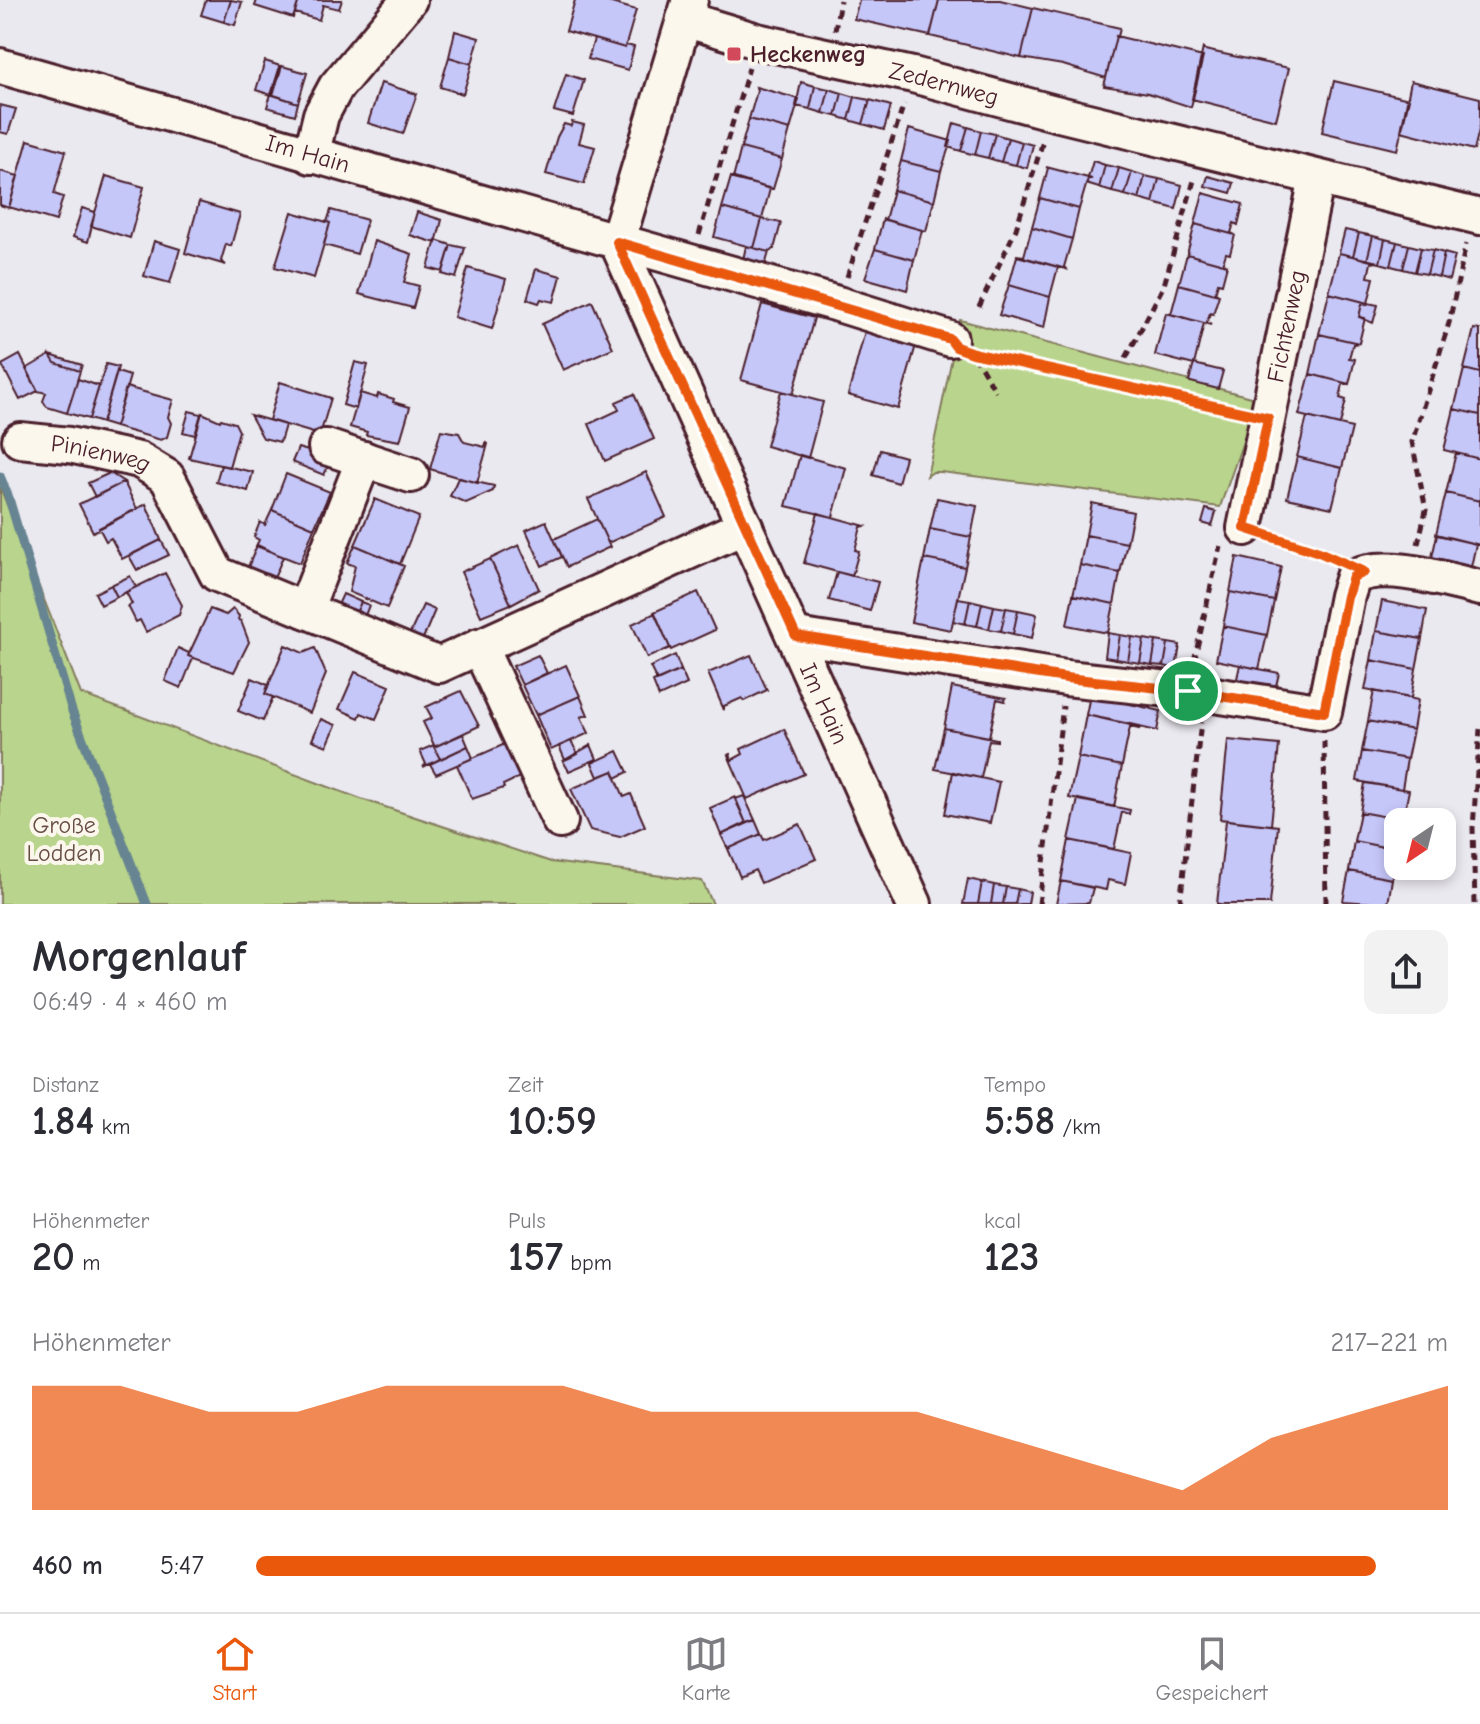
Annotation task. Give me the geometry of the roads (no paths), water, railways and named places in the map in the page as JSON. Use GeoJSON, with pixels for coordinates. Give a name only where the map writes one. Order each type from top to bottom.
{"type":"FeatureCollection","features":[{"type":"Feature","properties":{"kind":"street"},"geometry":{"type":"LineString","coordinates":[[311,156],[321,115],[336,87],[409,0]]}},
{"type":"Feature","properties":{"kind":"street"},"geometry":{"type":"LineString","coordinates":[[617,242],[687,10]]}},
{"type":"Feature","properties":{"kind":"street","name":"Zedernweg"},"geometry":{"type":"LineString","coordinates":[[687,10],[757,41],[913,75],[1476,216]]}},
{"type":"Feature","properties":{"kind":"street","name":"Im Hain"},"geometry":{"type":"LineString","coordinates":[[0,66],[838,304],[961,346]]}},
{"type":"Feature","properties":{"kind":"street","name":"Fichtenweg"},"geometry":{"type":"LineString","coordinates":[[1245,528],[1317,178]]}},
{"type":"Feature","properties":{"kind":"street","name":"Im Hain"},"geometry":{"type":"LineString","coordinates":[[617,242],[914,904]]}},
{"type":"Feature","properties":{"kind":"street","name":"Pinienweg"},"geometry":{"type":"LineString","coordinates":[[20,440],[69,445],[139,460],[167,477],[217,574],[439,665],[745,526]]}},
{"type":"Feature","properties":{"kind":"street"},"geometry":{"type":"LineString","coordinates":[[326,447],[411,475]]}},
{"type":"Feature","properties":{"kind":"street"},"geometry":{"type":"LineString","coordinates":[[305,610],[364,459]]}},
{"type":"Feature","properties":{"kind":"street"},"geometry":{"type":"LineString","coordinates":[[796,636],[1066,678],[1196,692],[1324,712],[1353,577],[1364,572],[1411,572],[1480,588]]}},
{"type":"Feature","properties":{"kind":"street"},"geometry":{"type":"LineString","coordinates":[[479,646],[560,821]]}},
{"type":"Feature","properties":{"kind":"waterway"},"geometry":{"type":"LineString","coordinates":[[0,476],[72,711],[147,904]]}},
{"type":"Feature","properties":{"kind":"place","name":"Heckenweg"},"geometry":{"type":"Point","coordinates":[734,54]}},
{"type":"Feature","properties":{"kind":"park label","name":"Große Lodden"},"geometry":{"type":"Point","coordinates":[64,839]}}]}
